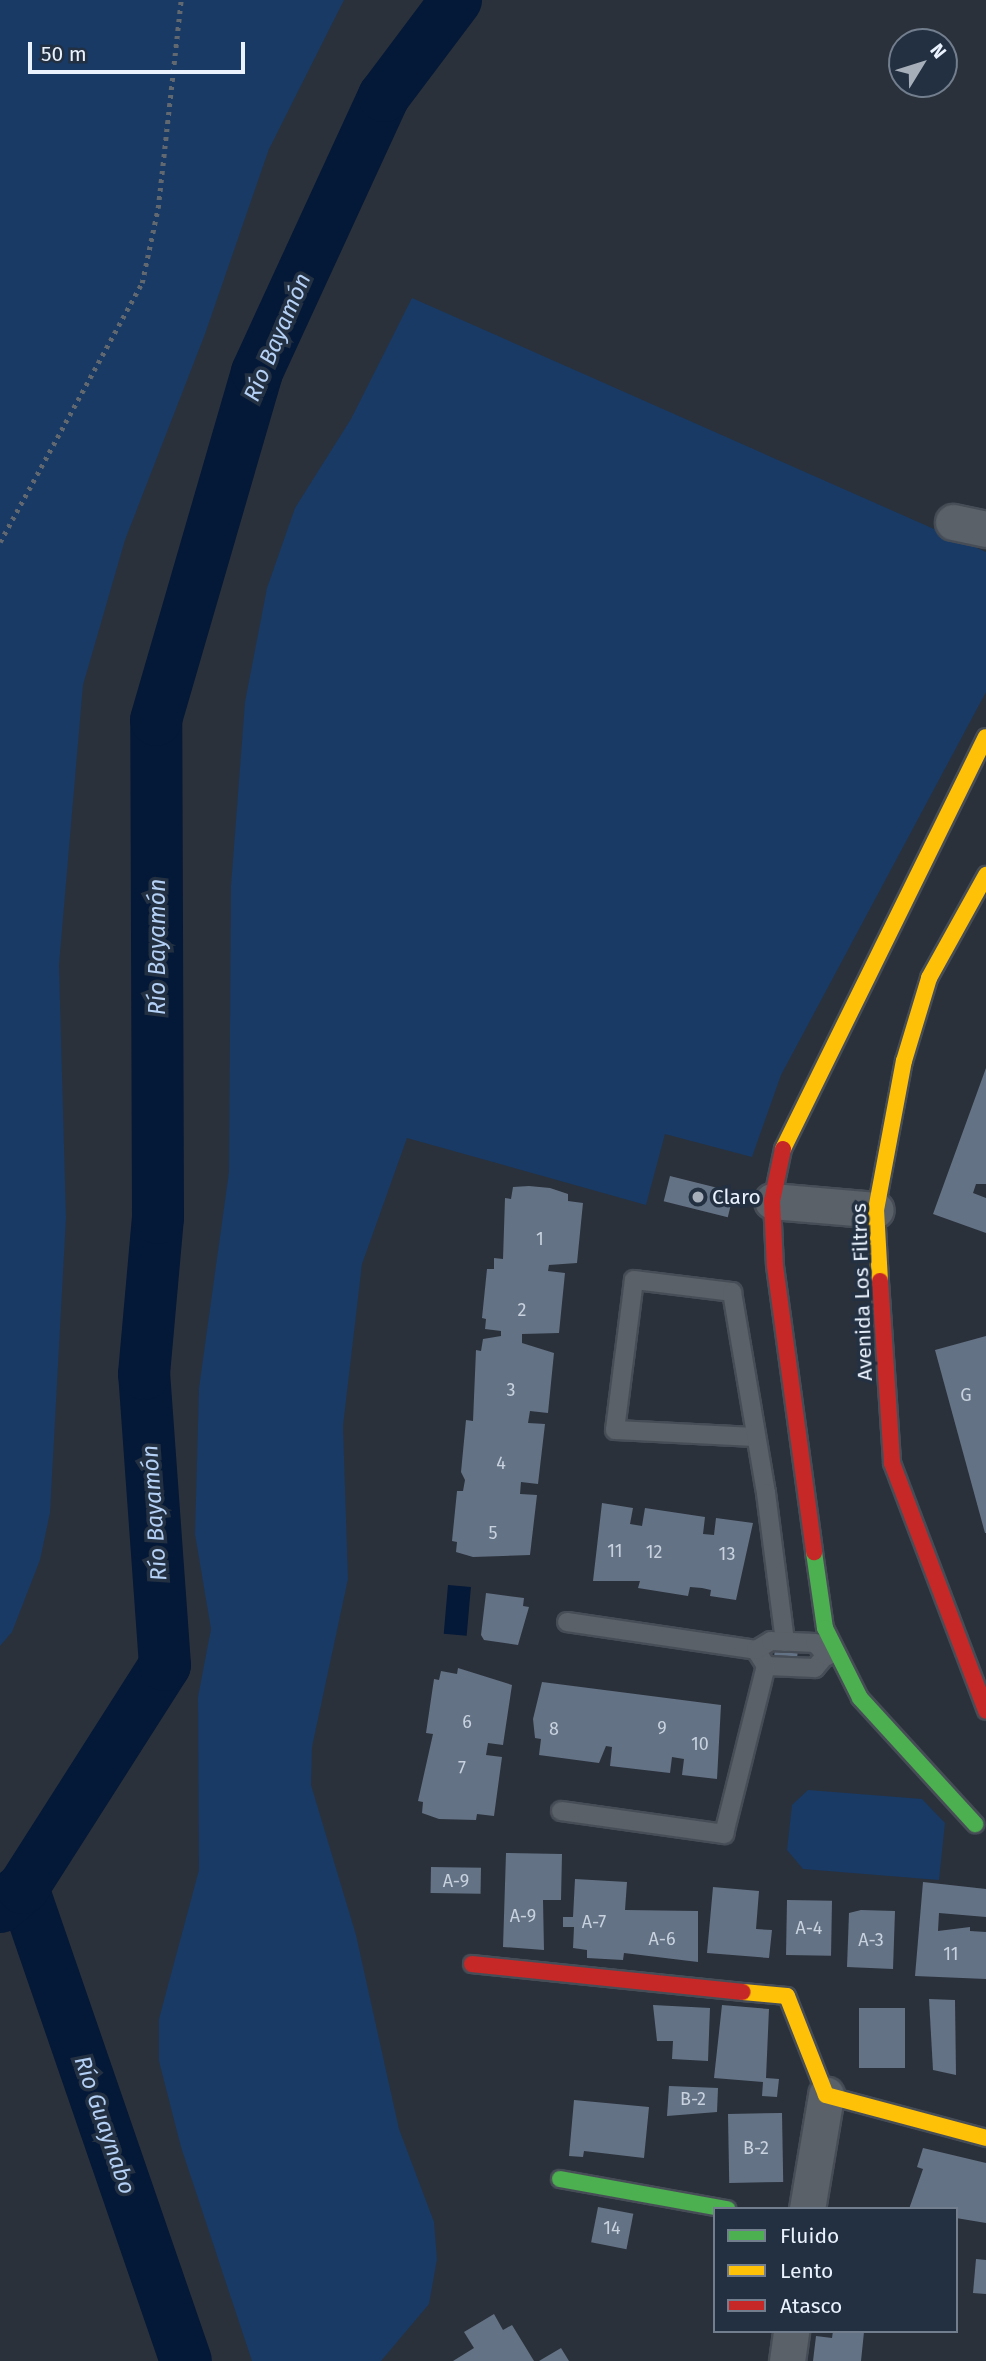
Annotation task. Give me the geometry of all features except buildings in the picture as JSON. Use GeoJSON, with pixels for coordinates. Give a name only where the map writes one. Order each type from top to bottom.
{"type":"FeatureCollection","features":[{"type":"Feature","properties":{"kind":"street"},"geometry":{"type":"LineString","coordinates":[[975,1824],[860,1698],[831,1656],[775,1266],[772,1201],[780,1156],[986,737]]}},
{"type":"Feature","properties":{"kind":"street","name":"Avenida Los Filtros"},"geometry":{"type":"LineString","coordinates":[[986,875],[929,978],[904,1061],[876,1210],[892,1463],[986,1711]]}},
{"type":"Feature","properties":{"kind":"street"},"geometry":{"type":"LineString","coordinates":[[772,1201],[876,1210]]}},
{"type":"Feature","properties":{"kind":"street"},"geometry":{"type":"LineString","coordinates":[[472,1964],[787,1996],[826,2095],[807,2207]]}},
{"type":"Feature","properties":{"kind":"street"},"geometry":{"type":"LineString","coordinates":[[826,2095],[986,2138]]}},
{"type":"Feature","properties":{"kind":"street"},"geometry":{"type":"LineString","coordinates":[[560,2179],[716,2207]]}},
{"type":"Feature","properties":{"kind":"street"},"geometry":{"type":"LineString","coordinates":[[787,2361],[791,2333]]}},
{"type":"Feature","properties":{"kind":"lane"},"geometry":{"type":"LineString","coordinates":[[755,1437],[615,1430],[634,1280],[732,1292],[755,1437],[785,1642]]}},
{"type":"Feature","properties":{"kind":"lane"},"geometry":{"type":"LineString","coordinates":[[567,1622],[756,1650],[771,1641],[815,1643],[831,1656],[815,1668],[766,1666]]}},
{"type":"Feature","properties":{"kind":"lane"},"geometry":{"type":"LineString","coordinates":[[562,1811],[724,1835],[766,1666],[756,1650]]}},
{"type":"Feature","properties":{"kind":"path"},"geometry":{"type":"LineString","coordinates":[[0,542],[142,283],[158,208],[181,0]]}},
{"type":"Feature","properties":{"kind":"shaded area"},"geometry":{"type":"Polygon","coordinates":[[[0,0],[344,0],[269,149],[205,334],[125,540],[83,685],[59,965],[66,1218],[50,1513],[40,1560],[12,1632],[0,1646],[0,0]]]}},
{"type":"Feature","properties":{"kind":"shaded area"},"geometry":{"type":"Polygon","coordinates":[[[412,298],[986,552],[986,692],[781,1075],[752,1157],[665,1134],[646,1205],[407,1138],[362,1264],[343,1426],[348,1579],[312,1747],[311,1785],[356,1935],[399,2129],[434,2222],[437,2259],[429,2304],[381,2361],[252,2361],[181,2147],[159,2061],[159,2019],[199,1870],[198,1697],[211,1629],[195,1534],[199,1388],[229,1172],[231,886],[245,702],[267,588],[295,508],[351,419],[412,298]]]}},
{"type":"Feature","properties":{"kind":"shaded area"},"geometry":{"type":"Polygon","coordinates":[[[448,1585],[471,1587],[467,1636],[444,1634],[448,1585]]]}},
{"type":"Feature","properties":{"kind":"shaded area"},"geometry":{"type":"Polygon","coordinates":[[[808,1790],[922,1799],[945,1823],[939,1880],[803,1869],[787,1850],[792,1805],[808,1790]]]}},
{"type":"Feature","properties":{"kind":"waterway","name":"Río Bayamón"},"geometry":{"type":"LineString","coordinates":[[0,1907],[23,1888],[165,1665],[144,1374],[158,1218],[156,720],[257,372],[384,96],[456,0]]}},
{"type":"Feature","properties":{"kind":"waterway","name":"Río Guaynabo"},"geometry":{"type":"LineString","coordinates":[[23,1888],[186,2361]]}},
{"type":"Feature","properties":{"kind":"traffic: fast"},"geometry":{"type":"LineString","coordinates":[[814,1552],[825,1628],[860,1698],[975,1824]]}},
{"type":"Feature","properties":{"kind":"traffic: fast"},"geometry":{"type":"LineString","coordinates":[[560,2179],[716,2207]]}},
{"type":"Feature","properties":{"kind":"traffic: slow"},"geometry":{"type":"LineString","coordinates":[[783,1149],[986,737]]}},
{"type":"Feature","properties":{"kind":"traffic: slow"},"geometry":{"type":"LineString","coordinates":[[880,1281],[876,1210],[904,1061],[929,978],[986,875]]}},
{"type":"Feature","properties":{"kind":"traffic: slow"},"geometry":{"type":"LineString","coordinates":[[743,1992],[787,1996],[826,2095],[986,2138]]}},
{"type":"Feature","properties":{"kind":"traffic: jam"},"geometry":{"type":"LineString","coordinates":[[783,1149],[772,1201],[775,1266],[814,1552]]}},
{"type":"Feature","properties":{"kind":"traffic: jam"},"geometry":{"type":"LineString","coordinates":[[880,1281],[892,1463],[986,1711]]}},
{"type":"Feature","properties":{"kind":"traffic: jam"},"geometry":{"type":"LineString","coordinates":[[472,1964],[743,1992]]}},
{"type":"Feature","properties":{"kind":"place","name":"Claro"},"geometry":{"type":"Point","coordinates":[698,1197]}}]}
